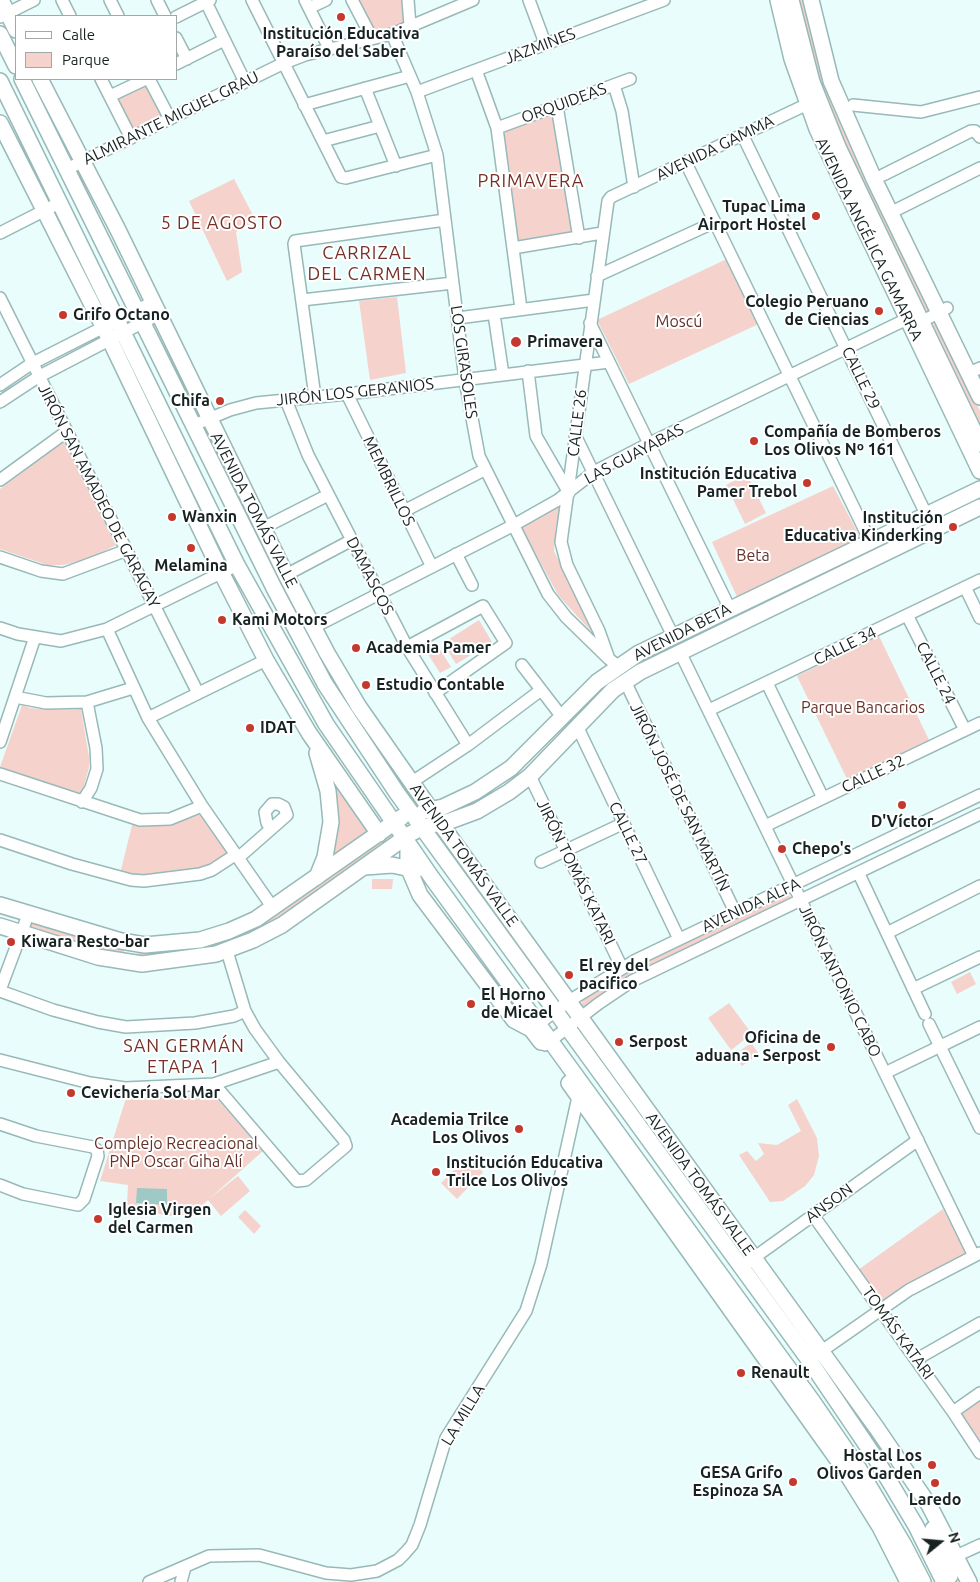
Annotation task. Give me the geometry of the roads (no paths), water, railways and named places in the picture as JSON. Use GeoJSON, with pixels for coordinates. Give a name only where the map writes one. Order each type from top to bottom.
{"type":"FeatureCollection","features":[{"type":"Feature","properties":{"kind":"main road","name":"AVENIDA ANGÉLICA GAMARRA"},"geometry":{"type":"LineString","coordinates":[[778,0],[792,59],[812,101],[852,205],[980,444]]}},
{"type":"Feature","properties":{"kind":"main road","name":"AVENIDA ANGÉLICA GAMARRA"},"geometry":{"type":"LineString","coordinates":[[791,0],[812,101]]}},
{"type":"Feature","properties":{"kind":"main road","name":"AVENIDA ANGÉLICA GAMARRA"},"geometry":{"type":"LineString","coordinates":[[811,0],[831,82],[943,310],[976,371],[980,397]]}},
{"type":"Feature","properties":{"kind":"main road"},"geometry":{"type":"LineString","coordinates":[[3,10],[15,28]]}},
{"type":"Feature","properties":{"kind":"main road"},"geometry":{"type":"LineString","coordinates":[[0,34],[15,64]]}},
{"type":"Feature","properties":{"kind":"main road","name":"AVENIDA TOMÁS VALLE"},"geometry":{"type":"LineString","coordinates":[[22,80],[275,590],[325,684],[372,757],[725,1245],[747,1262],[822,1351],[929,1505],[969,1582]]}},
{"type":"Feature","properties":{"kind":"main road","name":"AVENIDA TOMÁS VALLE"},"geometry":{"type":"LineString","coordinates":[[44,80],[82,162],[118,230],[286,575],[359,707],[440,823],[581,1017],[747,1262],[906,1509],[944,1582]]}},
{"type":"Feature","properties":{"kind":"main road"},"geometry":{"type":"LineString","coordinates":[[0,81],[160,403],[237,565],[326,724],[582,1094],[703,1261],[856,1488],[880,1527],[908,1582]]}},
{"type":"Feature","properties":{"kind":"main road","name":"AVENIDA ANGÉLICA GAMARRA"},"geometry":{"type":"LineString","coordinates":[[831,82],[853,105],[883,175],[895,210]]}},
{"type":"Feature","properties":{"kind":"main road"},"geometry":{"type":"LineString","coordinates":[[0,123],[106,332],[222,574],[266,660],[309,732],[379,834]]}},
{"type":"Feature","properties":{"kind":"main road"},"geometry":{"type":"LineString","coordinates":[[102,239],[118,230]]}},
{"type":"Feature","properties":{"kind":"main road"},"geometry":{"type":"LineString","coordinates":[[81,283],[86,257]]}},
{"type":"Feature","properties":{"kind":"main road","name":"AVENIDA ANGÉLICA GAMARRA"},"geometry":{"type":"LineString","coordinates":[[914,320],[980,471]]}},
{"type":"Feature","properties":{"kind":"main road"},"geometry":{"type":"LineString","coordinates":[[160,403],[190,508]]}},
{"type":"Feature","properties":{"kind":"main road","name":"AVENIDA BETA"},"geometry":{"type":"LineString","coordinates":[[0,906],[145,945],[200,940],[242,926],[273,908],[394,822],[413,813],[431,810],[458,801],[487,786],[525,756],[613,662],[673,636],[980,489]]}},
{"type":"Feature","properties":{"kind":"main road"},"geometry":{"type":"LineString","coordinates":[[954,501],[961,516]]}},
{"type":"Feature","properties":{"kind":"main road","name":"AVENIDA BETA"},"geometry":{"type":"LineString","coordinates":[[0,926],[20,934],[98,957],[130,964],[164,962],[227,951],[253,940],[282,925],[363,867],[406,841],[423,827],[461,817],[485,806],[530,776],[577,726],[625,681],[680,652],[980,507]]}},
{"type":"Feature","properties":{"kind":"main road"},"geometry":{"type":"LineString","coordinates":[[805,572],[813,588]]}},
{"type":"Feature","properties":{"kind":"main road"},"geometry":{"type":"LineString","coordinates":[[309,732],[328,791],[331,822],[325,857],[317,877]]}},
{"type":"Feature","properties":{"kind":"main road"},"geometry":{"type":"LineString","coordinates":[[406,841],[408,867],[420,895],[514,1020],[535,1027]]}},
{"type":"Feature","properties":{"kind":"main road"},"geometry":{"type":"LineString","coordinates":[[363,867],[380,865],[408,867],[432,878]]}},
{"type":"Feature","properties":{"kind":"main road"},"geometry":{"type":"LineString","coordinates":[[130,964],[133,943]]}},
{"type":"Feature","properties":{"kind":"main road"},"geometry":{"type":"LineString","coordinates":[[477,971],[490,960]]}},
{"type":"Feature","properties":{"kind":"main road"},"geometry":{"type":"LineString","coordinates":[[582,1094],[666,1198],[703,1261],[813,1402],[879,1502],[922,1582]]}},
{"type":"Feature","properties":{"kind":"main road"},"geometry":{"type":"LineString","coordinates":[[666,1198],[683,1186]]}},
{"type":"Feature","properties":{"kind":"main road"},"geometry":{"type":"LineString","coordinates":[[703,1261],[725,1245]]}},
{"type":"Feature","properties":{"kind":"main road"},"geometry":{"type":"LineString","coordinates":[[813,1402],[816,1428]]}},
{"type":"Feature","properties":{"kind":"main road"},"geometry":{"type":"LineString","coordinates":[[904,1469],[933,1529],[952,1582]]}},
{"type":"Feature","properties":{"kind":"main road"},"geometry":{"type":"LineString","coordinates":[[856,1488],[879,1502]]}},
{"type":"Feature","properties":{"kind":"street"},"geometry":{"type":"LineString","coordinates":[[3,10],[34,0]]}},
{"type":"Feature","properties":{"kind":"street"},"geometry":{"type":"LineString","coordinates":[[62,0],[70,15]]}},
{"type":"Feature","properties":{"kind":"street"},"geometry":{"type":"LineString","coordinates":[[110,0],[118,15]]}},
{"type":"Feature","properties":{"kind":"street"},"geometry":{"type":"LineString","coordinates":[[157,0],[164,15]]}},
{"type":"Feature","properties":{"kind":"street"},"geometry":{"type":"LineString","coordinates":[[252,0],[343,178],[437,155]]}},
{"type":"Feature","properties":{"kind":"street"},"geometry":{"type":"LineString","coordinates":[[326,0],[307,4],[329,48]]}},
{"type":"Feature","properties":{"kind":"street"},"geometry":{"type":"LineString","coordinates":[[352,0],[372,38]]}},
{"type":"Feature","properties":{"kind":"street"},"geometry":{"type":"LineString","coordinates":[[408,0],[410,25]]}},
{"type":"Feature","properties":{"kind":"street","name":"ALMIRANTE MIGUEL GRAU"},"geometry":{"type":"LineString","coordinates":[[67,169],[284,62],[329,48],[392,34],[460,2],[473,0]]}},
{"type":"Feature","properties":{"kind":"street"},"geometry":{"type":"LineString","coordinates":[[529,0],[545,43]]}},
{"type":"Feature","properties":{"kind":"street","name":"JAZMINES"},"geometry":{"type":"LineString","coordinates":[[417,92],[664,0]]}},
{"type":"Feature","properties":{"kind":"street"},"geometry":{"type":"LineString","coordinates":[[178,16],[207,1],[245,82]]}},
{"type":"Feature","properties":{"kind":"street","name":"LOS GIRASOLES"},"geometry":{"type":"LineString","coordinates":[[392,34],[417,92],[437,155],[466,380],[476,445],[484,470],[556,606],[613,662]]}},
{"type":"Feature","properties":{"kind":"street"},"geometry":{"type":"LineString","coordinates":[[178,47],[181,61],[224,40]]}},
{"type":"Feature","properties":{"kind":"street"},"geometry":{"type":"LineString","coordinates":[[476,70],[497,128],[521,309]]}},
{"type":"Feature","properties":{"kind":"street"},"geometry":{"type":"LineString","coordinates":[[304,105],[410,76]]}},
{"type":"Feature","properties":{"kind":"street","name":"ORQUIDEAS"},"geometry":{"type":"LineString","coordinates":[[497,128],[630,78]]}},
{"type":"Feature","properties":{"kind":"street"},"geometry":{"type":"LineString","coordinates":[[102,80],[131,138]]}},
{"type":"Feature","properties":{"kind":"street"},"geometry":{"type":"LineString","coordinates":[[110,96],[146,80]]}},
{"type":"Feature","properties":{"kind":"street"},"geometry":{"type":"LineString","coordinates":[[149,80],[170,119]]}},
{"type":"Feature","properties":{"kind":"street"},"geometry":{"type":"LineString","coordinates":[[614,85],[622,111],[634,187]]}},
{"type":"Feature","properties":{"kind":"street"},"geometry":{"type":"LineString","coordinates":[[365,88],[396,166]]}},
{"type":"Feature","properties":{"kind":"street"},"geometry":{"type":"LineString","coordinates":[[853,105],[921,112],[980,97]]}},
{"type":"Feature","properties":{"kind":"street","name":"AVENIDA GAMMA"},"geometry":{"type":"LineString","coordinates":[[611,197],[686,163],[812,101]]}},
{"type":"Feature","properties":{"kind":"street"},"geometry":{"type":"LineString","coordinates":[[557,106],[579,238]]}},
{"type":"Feature","properties":{"kind":"street"},"geometry":{"type":"LineString","coordinates":[[323,141],[380,126]]}},
{"type":"Feature","properties":{"kind":"street"},"geometry":{"type":"LineString","coordinates":[[883,175],[970,132],[976,131],[980,137]]}},
{"type":"Feature","properties":{"kind":"street","name":"CALLE 29"},"geometry":{"type":"LineString","coordinates":[[742,134],[926,514]]}},
{"type":"Feature","properties":{"kind":"street"},"geometry":{"type":"LineString","coordinates":[[686,163],[870,541]]}},
{"type":"Feature","properties":{"kind":"street"},"geometry":{"type":"LineString","coordinates":[[895,210],[980,168]]}},
{"type":"Feature","properties":{"kind":"street","name":"CALLE 26"},"geometry":{"type":"LineString","coordinates":[[611,197],[608,202],[602,233],[569,493],[562,528],[563,554],[613,662]]}},
{"type":"Feature","properties":{"kind":"street"},"geometry":{"type":"LineString","coordinates":[[0,232],[59,203]]}},
{"type":"Feature","properties":{"kind":"street"},"geometry":{"type":"LineString","coordinates":[[315,397],[294,244],[297,239],[445,220]]}},
{"type":"Feature","properties":{"kind":"street"},"geometry":{"type":"LineString","coordinates":[[598,276],[715,222]]}},
{"type":"Feature","properties":{"kind":"street"},"geometry":{"type":"LineString","coordinates":[[513,248],[602,233]]}},
{"type":"Feature","properties":{"kind":"street"},"geometry":{"type":"LineString","coordinates":[[302,300],[453,284]]}},
{"type":"Feature","properties":{"kind":"street"},"geometry":{"type":"LineString","coordinates":[[458,318],[594,300]]}},
{"type":"Feature","properties":{"kind":"street","name":"JIRÓN SAN AMADEO DE GARAGAY"},"geometry":{"type":"LineString","coordinates":[[1,302],[156,606],[198,693]]}},
{"type":"Feature","properties":{"kind":"street"},"geometry":{"type":"LineString","coordinates":[[0,385],[31,364],[156,308]]}},
{"type":"Feature","properties":{"kind":"street","name":"LAS GUAYABAS"},"geometry":{"type":"LineString","coordinates":[[314,627],[512,526],[569,493],[594,472],[650,443],[846,348],[943,310]]}},
{"type":"Feature","properties":{"kind":"street"},"geometry":{"type":"LineString","coordinates":[[494,314],[503,375]]}},
{"type":"Feature","properties":{"kind":"street"},"geometry":{"type":"LineString","coordinates":[[590,323],[730,609]]}},
{"type":"Feature","properties":{"kind":"street"},"geometry":{"type":"LineString","coordinates":[[0,402],[106,332]]}},
{"type":"Feature","properties":{"kind":"street","name":"JIRÓN LOS GERANIOS"},"geometry":{"type":"LineString","coordinates":[[194,425],[242,406],[609,362]]}},
{"type":"Feature","properties":{"kind":"street"},"geometry":{"type":"LineString","coordinates":[[528,371],[536,436],[569,493]]}},
{"type":"Feature","properties":{"kind":"street","name":"MEMBRILLOS"},"geometry":{"type":"LineString","coordinates":[[347,394],[432,567]]}},
{"type":"Feature","properties":{"kind":"street","name":"DAMASCOS"},"geometry":{"type":"LineString","coordinates":[[286,400],[298,432],[328,495],[407,647],[468,745]]}},
{"type":"Feature","properties":{"kind":"street"},"geometry":{"type":"LineString","coordinates":[[0,480],[66,432]]}},
{"type":"Feature","properties":{"kind":"street"},"geometry":{"type":"LineString","coordinates":[[575,435],[673,636]]}},
{"type":"Feature","properties":{"kind":"street"},"geometry":{"type":"LineString","coordinates":[[404,511],[484,470]]}},
{"type":"Feature","properties":{"kind":"street"},"geometry":{"type":"LineString","coordinates":[[263,528],[328,495]]}},
{"type":"Feature","properties":{"kind":"street"},"geometry":{"type":"LineString","coordinates":[[286,575],[352,540]]}},
{"type":"Feature","properties":{"kind":"street"},"geometry":{"type":"LineString","coordinates":[[0,557],[41,571],[63,574],[126,550]]}},
{"type":"Feature","properties":{"kind":"street"},"geometry":{"type":"LineString","coordinates":[[456,554],[472,585]]}},
{"type":"Feature","properties":{"kind":"street"},"geometry":{"type":"LineString","coordinates":[[0,628],[35,637],[61,641],[107,630],[237,565]]}},
{"type":"Feature","properties":{"kind":"street","name":"CALLE 34"},"geometry":{"type":"LineString","coordinates":[[709,710],[767,684],[980,580]]}},
{"type":"Feature","properties":{"kind":"street"},"geometry":{"type":"LineString","coordinates":[[965,587],[980,618]]}},
{"type":"Feature","properties":{"kind":"street"},"geometry":{"type":"LineString","coordinates":[[407,647],[483,606],[506,643],[435,693]]}},
{"type":"Feature","properties":{"kind":"street","name":"CALLE 24"},"geometry":{"type":"LineString","coordinates":[[907,615],[966,730]]}},
{"type":"Feature","properties":{"kind":"street"},"geometry":{"type":"LineString","coordinates":[[107,630],[148,718],[202,806],[273,908]]}},
{"type":"Feature","properties":{"kind":"street"},"geometry":{"type":"LineString","coordinates":[[0,742],[35,637]]}},
{"type":"Feature","properties":{"kind":"street","name":"JIRÓN ANTONIO CABO"},"geometry":{"type":"LineString","coordinates":[[680,652],[800,902],[977,1254]]}},
{"type":"Feature","properties":{"kind":"street"},"geometry":{"type":"LineString","coordinates":[[148,718],[266,660]]}},
{"type":"Feature","properties":{"kind":"street"},"geometry":{"type":"LineString","coordinates":[[522,665],[562,717]]}},
{"type":"Feature","properties":{"kind":"street","name":"JIRÓN JOSÉ DE SAN MARTÍN"},"geometry":{"type":"LineString","coordinates":[[625,681],[735,912]]}},
{"type":"Feature","properties":{"kind":"street"},"geometry":{"type":"LineString","coordinates":[[767,684],[822,798]]}},
{"type":"Feature","properties":{"kind":"street"},"geometry":{"type":"LineString","coordinates":[[15,697],[46,703],[87,702],[133,688]]}},
{"type":"Feature","properties":{"kind":"street"},"geometry":{"type":"LineString","coordinates":[[412,782],[468,745],[541,690]]}},
{"type":"Feature","properties":{"kind":"street"},"geometry":{"type":"LineString","coordinates":[[82,802],[97,769],[96,748],[87,702]]}},
{"type":"Feature","properties":{"kind":"street","name":"CALLE 32"},"geometry":{"type":"LineString","coordinates":[[765,826],[980,723]]}},
{"type":"Feature","properties":{"kind":"street","name":"CALLE 27"},"geometry":{"type":"LineString","coordinates":[[577,726],[678,939]]}},
{"type":"Feature","properties":{"kind":"street"},"geometry":{"type":"LineString","coordinates":[[0,774],[82,802],[135,818],[153,821],[184,815],[202,806]]}},
{"type":"Feature","properties":{"kind":"street","name":"JIRÓN TOMÁS KATARI"},"geometry":{"type":"LineString","coordinates":[[530,776],[622,968]]}},
{"type":"Feature","properties":{"kind":"street","name":"AVENIDA ALFA"},"geometry":{"type":"LineString","coordinates":[[535,1027],[569,1001],[622,968],[678,939],[793,886],[980,795]]}},
{"type":"Feature","properties":{"kind":"street","name":"AVENIDA ALFA"},"geometry":{"type":"LineString","coordinates":[[547,1043],[632,981],[859,874],[980,814]]}},
{"type":"Feature","properties":{"kind":"street"},"geometry":{"type":"LineString","coordinates":[[541,862],[624,823]]}},
{"type":"Feature","properties":{"kind":"street"},"geometry":{"type":"LineString","coordinates":[[0,840],[72,864],[131,880],[144,881],[200,874],[212,870],[236,857],[271,829]]}},
{"type":"Feature","properties":{"kind":"street"},"geometry":{"type":"LineString","coordinates":[[859,874],[980,1128]]}},
{"type":"Feature","properties":{"kind":"street"},"geometry":{"type":"LineString","coordinates":[[887,932],[980,886]]}},
{"type":"Feature","properties":{"kind":"street"},"geometry":{"type":"LineString","coordinates":[[28,915],[0,990],[53,1010],[126,1027],[196,1023],[234,1016],[245,1011]]}},
{"type":"Feature","properties":{"kind":"street"},"geometry":{"type":"LineString","coordinates":[[214,1084],[298,1181],[301,1182],[346,1146],[344,1140],[258,1034],[245,1011],[227,951]]}},
{"type":"Feature","properties":{"kind":"street"},"geometry":{"type":"LineString","coordinates":[[913,988],[980,956]]}},
{"type":"Feature","properties":{"kind":"street"},"geometry":{"type":"LineString","coordinates":[[885,1073],[980,1027]]}},
{"type":"Feature","properties":{"kind":"street"},"geometry":{"type":"LineString","coordinates":[[0,1060],[107,1086],[214,1084],[279,1062]]}},
{"type":"Feature","properties":{"kind":"street","name":"LA MILLA"},"geometry":{"type":"LineString","coordinates":[[151,1582],[209,1556],[258,1555],[326,1573],[351,1576],[377,1571],[394,1563],[405,1553],[412,1545],[420,1525],[446,1438],[526,1311],[541,1264],[582,1094]]}},
{"type":"Feature","properties":{"kind":"street"},"geometry":{"type":"LineString","coordinates":[[0,1124],[36,1136],[93,1147],[97,1150],[94,1171],[82,1203],[78,1205],[23,1194],[0,1185]]}},
{"type":"Feature","properties":{"kind":"street","name":"ANSON"},"geometry":{"type":"LineString","coordinates":[[747,1262],[918,1140]]}},
{"type":"Feature","properties":{"kind":"street","name":"TOMÁS KATARI"},"geometry":{"type":"LineString","coordinates":[[813,1215],[917,1359],[980,1453]]}},
{"type":"Feature","properties":{"kind":"street"},"geometry":{"type":"LineString","coordinates":[[809,1360],[909,1290],[977,1254]]}},
{"type":"Feature","properties":{"kind":"street"},"geometry":{"type":"LineString","coordinates":[[917,1359],[980,1323]]}},
{"type":"Feature","properties":{"kind":"street"},"geometry":{"type":"LineString","coordinates":[[954,1412],[980,1393]]}},
{"type":"Feature","properties":{"kind":"street"},"geometry":{"type":"LineString","coordinates":[[956,1556],[980,1545]]}},
{"type":"Feature","properties":{"kind":"street"},"geometry":{"type":"LineString","coordinates":[[181,1582],[185,1567]]}},
{"type":"Feature","properties":{"kind":"water"},"geometry":{"type":"Polygon","coordinates":[[[137,1188],[167,1189],[167,1205],[136,1203],[137,1188]]]}},
{"type":"Feature","properties":{"kind":"place","name":"Institución Educativa Paraíso del Saber"},"geometry":{"type":"Point","coordinates":[341,17]}},
{"type":"Feature","properties":{"kind":"place","name":"Tupac Lima Airport Hostel"},"geometry":{"type":"Point","coordinates":[816,216]}},
{"type":"Feature","properties":{"kind":"place","name":"Colegio Peruano de Ciencias"},"geometry":{"type":"Point","coordinates":[879,311]}},
{"type":"Feature","properties":{"kind":"place","name":"Grifo Octano"},"geometry":{"type":"Point","coordinates":[63,315]}},
{"type":"Feature","properties":{"kind":"place","name":"Primavera"},"geometry":{"type":"Point","coordinates":[516,342]}},
{"type":"Feature","properties":{"kind":"place","name":"Chifa"},"geometry":{"type":"Point","coordinates":[220,401]}},
{"type":"Feature","properties":{"kind":"place","name":"Compañía de Bomberos Los Olivos Nº 161"},"geometry":{"type":"Point","coordinates":[754,441]}},
{"type":"Feature","properties":{"kind":"place","name":"Institución Educativa Pamer Trebol"},"geometry":{"type":"Point","coordinates":[807,483]}},
{"type":"Feature","properties":{"kind":"place","name":"Wanxin"},"geometry":{"type":"Point","coordinates":[172,517]}},
{"type":"Feature","properties":{"kind":"place","name":"Institución Educativa Kinderking"},"geometry":{"type":"Point","coordinates":[953,527]}},
{"type":"Feature","properties":{"kind":"place","name":"Melamina"},"geometry":{"type":"Point","coordinates":[191,548]}},
{"type":"Feature","properties":{"kind":"place","name":"Kami Motors"},"geometry":{"type":"Point","coordinates":[222,620]}},
{"type":"Feature","properties":{"kind":"place","name":"Academia Pamer"},"geometry":{"type":"Point","coordinates":[356,648]}},
{"type":"Feature","properties":{"kind":"place","name":"Estudio Contable"},"geometry":{"type":"Point","coordinates":[366,685]}},
{"type":"Feature","properties":{"kind":"place","name":"IDAT"},"geometry":{"type":"Point","coordinates":[250,728]}},
{"type":"Feature","properties":{"kind":"place","name":"D'Víctor"},"geometry":{"type":"Point","coordinates":[902,805]}},
{"type":"Feature","properties":{"kind":"place","name":"Chepo's"},"geometry":{"type":"Point","coordinates":[782,849]}},
{"type":"Feature","properties":{"kind":"place","name":"Kiwara Resto-bar"},"geometry":{"type":"Point","coordinates":[11,942]}},
{"type":"Feature","properties":{"kind":"place","name":"El rey del pacifico"},"geometry":{"type":"Point","coordinates":[569,975]}},
{"type":"Feature","properties":{"kind":"place","name":"El Horno de Micael"},"geometry":{"type":"Point","coordinates":[471,1004]}},
{"type":"Feature","properties":{"kind":"place","name":"Serpost"},"geometry":{"type":"Point","coordinates":[619,1042]}},
{"type":"Feature","properties":{"kind":"place","name":"Oficina de aduana - Serpost"},"geometry":{"type":"Point","coordinates":[831,1047]}},
{"type":"Feature","properties":{"kind":"place","name":"Cevichería Sol Mar"},"geometry":{"type":"Point","coordinates":[71,1093]}},
{"type":"Feature","properties":{"kind":"place","name":"Academia Trilce Los Olivos"},"geometry":{"type":"Point","coordinates":[519,1129]}},
{"type":"Feature","properties":{"kind":"place","name":"Institución Educativa Trilce Los Olivos"},"geometry":{"type":"Point","coordinates":[436,1172]}},
{"type":"Feature","properties":{"kind":"place","name":"Iglesia Virgen del Carmen"},"geometry":{"type":"Point","coordinates":[98,1219]}},
{"type":"Feature","properties":{"kind":"place","name":"Renault"},"geometry":{"type":"Point","coordinates":[741,1373]}},
{"type":"Feature","properties":{"kind":"place","name":"Hostal Los Olivos Garden"},"geometry":{"type":"Point","coordinates":[932,1465]}},
{"type":"Feature","properties":{"kind":"place","name":"GESA Grifo Espinoza SA"},"geometry":{"type":"Point","coordinates":[793,1482]}},
{"type":"Feature","properties":{"kind":"place","name":"Laredo"},"geometry":{"type":"Point","coordinates":[935,1483]}},
{"type":"Feature","properties":{"kind":"district","name":"PRIMAVERA"},"geometry":{"type":"Point","coordinates":[531,181]}},
{"type":"Feature","properties":{"kind":"district","name":"5 DE AGOSTO"},"geometry":{"type":"Point","coordinates":[222,223]}},
{"type":"Feature","properties":{"kind":"district","name":"CARRIZAL DEL CARMEN"},"geometry":{"type":"Point","coordinates":[367,263]}},
{"type":"Feature","properties":{"kind":"district","name":"SAN GERMÁN ETAPA 1"},"geometry":{"type":"Point","coordinates":[184,1056]}},
{"type":"Feature","properties":{"kind":"park label","name":"Moscú"},"geometry":{"type":"Point","coordinates":[679,322]}},
{"type":"Feature","properties":{"kind":"park label","name":"Beta"},"geometry":{"type":"Point","coordinates":[753,556]}},
{"type":"Feature","properties":{"kind":"park label","name":"Parque Bancarios"},"geometry":{"type":"Point","coordinates":[863,708]}},
{"type":"Feature","properties":{"kind":"park label","name":"Complejo Recreacional PNP Oscar Giha Alí"},"geometry":{"type":"Point","coordinates":[176,1153]}}]}
